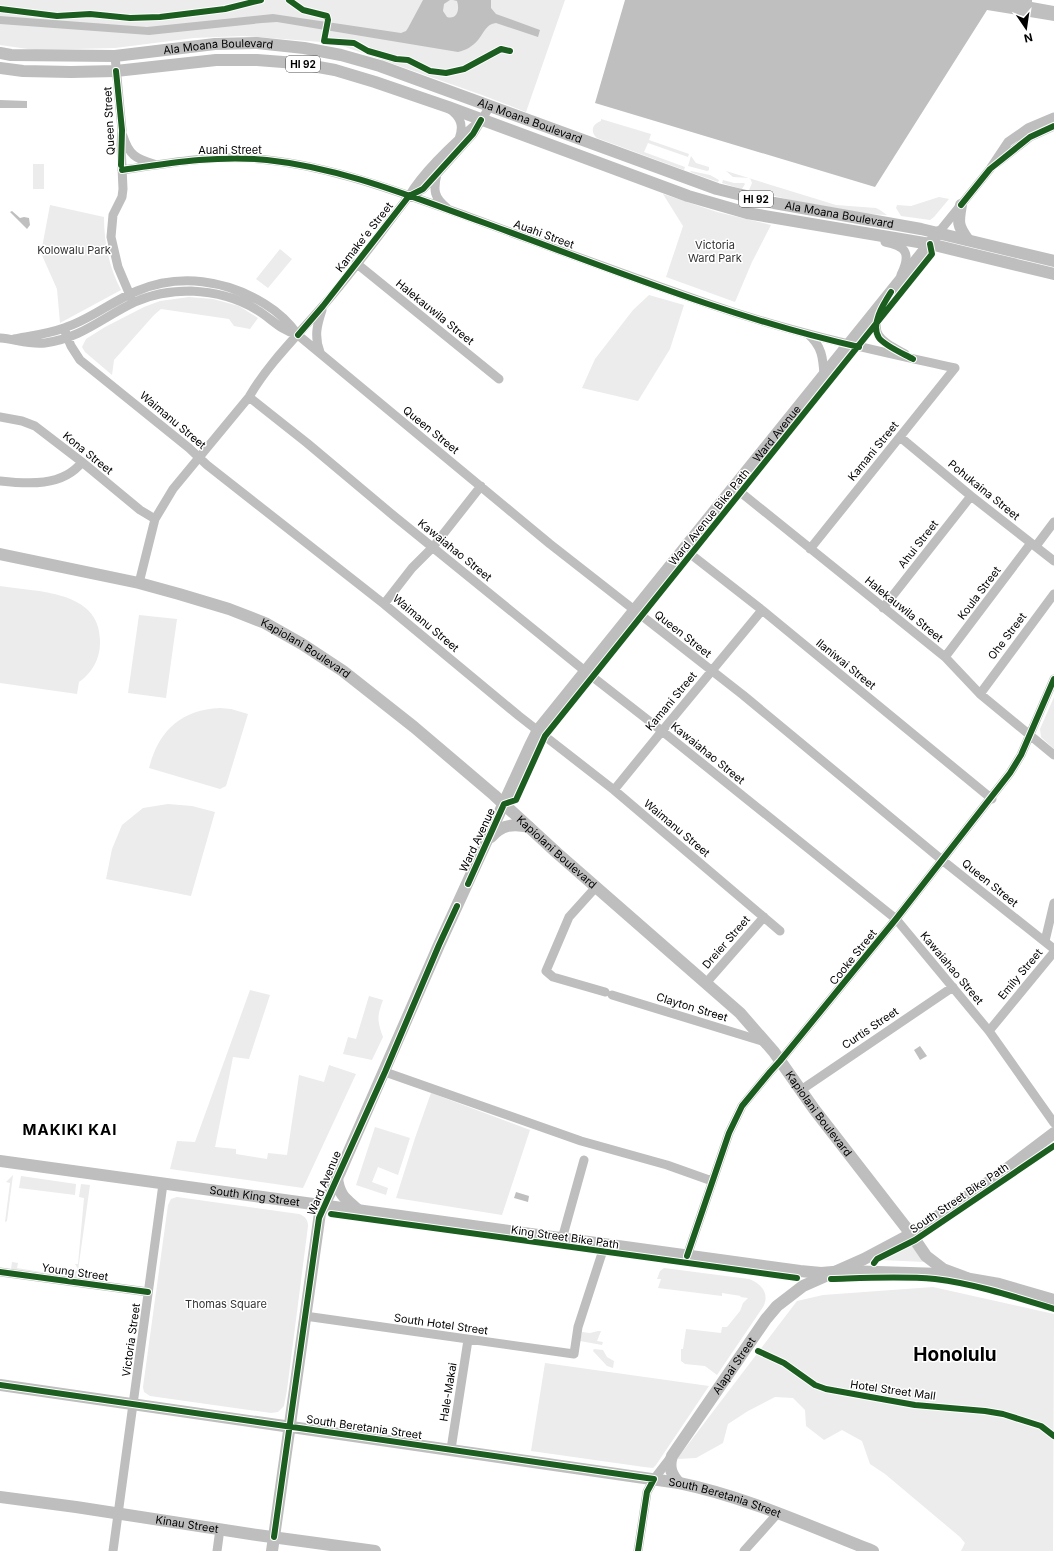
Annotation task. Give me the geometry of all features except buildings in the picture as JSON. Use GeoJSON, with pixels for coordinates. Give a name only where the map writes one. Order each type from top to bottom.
{"type":"FeatureCollection","features":[{"type":"Feature","properties":{"kind":"main road","name":"Ala Moana Boulevard"},"geometry":{"type":"LineString","coordinates":[[0,53],[12,55],[115,56],[215,44],[257,43],[304,48],[341,55],[380,66],[717,189],[774,203],[939,232],[1054,261]]}},
{"type":"Feature","properties":{"kind":"main road","name":"Ala Moana Boulevard"},"geometry":{"type":"LineString","coordinates":[[0,68],[22,71],[116,71],[216,60],[257,60],[296,63],[335,70],[448,107],[688,196],[747,213],[930,244],[1054,274]]}},
{"type":"Feature","properties":{"kind":"main road"},"geometry":{"type":"LineString","coordinates":[[961,205],[958,218],[960,229],[968,240]]}},
{"type":"Feature","properties":{"kind":"main road","name":"Ward Avenue"},"geometry":{"type":"LineString","coordinates":[[272,1551],[319,1218],[439,945],[538,730],[939,232]]}},
{"type":"Feature","properties":{"kind":"main road","name":"Kapiolani Boulevard"},"geometry":{"type":"LineString","coordinates":[[0,554],[139,583],[206,602],[248,616],[265,623],[302,644],[343,671],[377,697],[504,804],[740,1013],[780,1061],[814,1109],[911,1234],[926,1256],[949,1272],[968,1278]]}},
{"type":"Feature","properties":{"kind":"main road"},"geometry":{"type":"LineString","coordinates":[[485,846],[496,831],[505,826],[514,824],[529,827]]}},
{"type":"Feature","properties":{"kind":"main road","name":"Alapai Street"},"geometry":{"type":"LineString","coordinates":[[672,1456],[771,1313],[786,1299],[804,1286],[864,1259],[911,1234],[996,1177],[1054,1133]]}},
{"type":"Feature","properties":{"kind":"main road","name":"South King Street"},"geometry":{"type":"LineString","coordinates":[[0,1161],[800,1271],[942,1274],[999,1284],[1054,1300]]}},
{"type":"Feature","properties":{"kind":"main road"},"geometry":{"type":"LineString","coordinates":[[337,1178],[338,1188],[341,1195],[359,1211]]}},
{"type":"Feature","properties":{"kind":"main road","name":"South Beretania Street"},"geometry":{"type":"LineString","coordinates":[[0,1384],[654,1479],[738,1498],[778,1513],[860,1548],[873,1551]]}},
{"type":"Feature","properties":{"kind":"main road"},"geometry":{"type":"LineString","coordinates":[[672,1456],[670,1463],[671,1471],[679,1484]]}},
{"type":"Feature","properties":{"kind":"main road","name":"Kinau Street"},"geometry":{"type":"LineString","coordinates":[[0,1497],[375,1551]]}},
{"type":"Feature","properties":{"kind":"street","name":"Queen Street"},"geometry":{"type":"LineString","coordinates":[[115,56],[122,130],[122,197],[113,215],[111,237],[116,263],[132,298]]}},
{"type":"Feature","properties":{"kind":"street"},"geometry":{"type":"LineString","coordinates":[[481,120],[490,106]]}},
{"type":"Feature","properties":{"kind":"street"},"geometry":{"type":"LineString","coordinates":[[448,107],[456,113],[461,123],[459,139]]}},
{"type":"Feature","properties":{"kind":"street","name":"Ward Avenue"},"geometry":{"type":"LineString","coordinates":[[939,232],[990,169],[1008,142],[1028,128],[1054,117]]}},
{"type":"Feature","properties":{"kind":"street","name":"Kamakeʻe Street"},"geometry":{"type":"LineString","coordinates":[[139,583],[155,520],[173,489],[249,397],[264,375],[323,306],[409,196],[415,185],[459,139],[481,120]]}},
{"type":"Feature","properties":{"kind":"street","name":"Kamakeʻe Street"},"geometry":{"type":"LineString","coordinates":[[409,196],[423,189],[473,134],[481,120]]}},
{"type":"Feature","properties":{"kind":"street","name":"Ward Avenue"},"geometry":{"type":"LineString","coordinates":[[990,169],[1030,137],[1054,126]]}},
{"type":"Feature","properties":{"kind":"street"},"geometry":{"type":"LineString","coordinates":[[122,130],[128,148],[135,156],[158,165]]}},
{"type":"Feature","properties":{"kind":"street","name":"Auahi Street"},"geometry":{"type":"LineString","coordinates":[[122,170],[217,158],[267,160],[302,165],[342,174],[449,210],[714,306],[849,344],[955,368]]}},
{"type":"Feature","properties":{"kind":"street"},"geometry":{"type":"LineString","coordinates":[[437,174],[434,184],[434,192],[440,203],[449,210]]}},
{"type":"Feature","properties":{"kind":"street"},"geometry":{"type":"LineString","coordinates":[[814,225],[901,246],[905,253],[905,263],[902,274],[879,315],[877,328],[878,335],[886,344],[913,359]]}},
{"type":"Feature","properties":{"kind":"street","name":"Halekauwila Street"},"geometry":{"type":"LineString","coordinates":[[356,264],[499,379]]}},
{"type":"Feature","properties":{"kind":"street","name":"Queen Street"},"geometry":{"type":"LineString","coordinates":[[14,339],[64,328],[132,298],[155,285],[174,281],[193,280],[213,282],[232,287],[258,300],[274,310],[292,326],[298,335],[550,544],[742,695],[942,860],[1045,942],[1054,951]]}},
{"type":"Feature","properties":{"kind":"street","name":"Queen Street"},"geometry":{"type":"LineString","coordinates":[[14,339],[31,344],[44,343],[82,333],[132,298]]}},
{"type":"Feature","properties":{"kind":"street"},"geometry":{"type":"LineString","coordinates":[[320,353],[316,341],[316,332],[323,306]]}},
{"type":"Feature","properties":{"kind":"street","name":"Waimanu Street"},"geometry":{"type":"LineString","coordinates":[[64,328],[67,338],[80,360],[243,494],[384,604],[614,790],[780,931]]}},
{"type":"Feature","properties":{"kind":"street"},"geometry":{"type":"LineString","coordinates":[[807,333],[814,340],[822,353],[824,375]]}},
{"type":"Feature","properties":{"kind":"street"},"geometry":{"type":"LineString","coordinates":[[0,338],[14,339]]}},
{"type":"Feature","properties":{"kind":"street","name":"Kamani Street"},"geometry":{"type":"LineString","coordinates":[[810,549],[955,368]]}},
{"type":"Feature","properties":{"kind":"street","name":"Kawaiahao Street"},"geometry":{"type":"LineString","coordinates":[[249,397],[307,443],[388,512],[585,671],[896,919],[989,1031],[1054,1123]]}},
{"type":"Feature","properties":{"kind":"street","name":"Kona Street"},"geometry":{"type":"LineString","coordinates":[[0,417],[22,421],[35,426],[82,462],[140,510],[155,520]]}},
{"type":"Feature","properties":{"kind":"street","name":"Pohukaina Street"},"geometry":{"type":"LineString","coordinates":[[900,437],[971,496],[1054,560]]}},
{"type":"Feature","properties":{"kind":"street"},"geometry":{"type":"LineString","coordinates":[[0,481],[25,483],[56,479],[68,474],[82,462]]}},
{"type":"Feature","properties":{"kind":"street"},"geometry":{"type":"LineString","coordinates":[[384,604],[412,568],[433,547],[481,486]]}},
{"type":"Feature","properties":{"kind":"street","name":"Halekauwila Street"},"geometry":{"type":"LineString","coordinates":[[734,487],[945,657],[980,694],[1054,755]]}},
{"type":"Feature","properties":{"kind":"street","name":"Ahui Street"},"geometry":{"type":"LineString","coordinates":[[883,608],[971,496]]}},
{"type":"Feature","properties":{"kind":"street","name":"Koula Street"},"geometry":{"type":"LineString","coordinates":[[945,657],[1054,522]]}},
{"type":"Feature","properties":{"kind":"street","name":"Ilaniwai Street"},"geometry":{"type":"LineString","coordinates":[[684,549],[762,610],[992,799]]}},
{"type":"Feature","properties":{"kind":"street","name":"Ohe Street"},"geometry":{"type":"LineString","coordinates":[[980,694],[1054,594]]}},
{"type":"Feature","properties":{"kind":"street","name":"Kamani Street"},"geometry":{"type":"LineString","coordinates":[[614,790],[762,610]]}},
{"type":"Feature","properties":{"kind":"street","name":"Cooke Street"},"geometry":{"type":"LineString","coordinates":[[687,1256],[729,1133],[742,1106],[896,919],[992,799],[1021,755],[1054,679]]}},
{"type":"Feature","properties":{"kind":"street","name":"Clayton Street"},"geometry":{"type":"LineString","coordinates":[[596,887],[568,917],[546,971],[553,977],[765,1042]]}},
{"type":"Feature","properties":{"kind":"street"},"geometry":{"type":"LineString","coordinates":[[1045,942],[1054,903]]}},
{"type":"Feature","properties":{"kind":"street","name":"Dreier Street"},"geometry":{"type":"LineString","coordinates":[[706,983],[764,917]]}},
{"type":"Feature","properties":{"kind":"street","name":"Emily Street"},"geometry":{"type":"LineString","coordinates":[[989,1031],[1054,951]]}},
{"type":"Feature","properties":{"kind":"street","name":"Curtis Street"},"geometry":{"type":"LineString","coordinates":[[800,1090],[952,987]]}},
{"type":"Feature","properties":{"kind":"street"},"geometry":{"type":"LineString","coordinates":[[384,1072],[581,1141],[667,1166],[712,1181]]}},
{"type":"Feature","properties":{"kind":"street"},"geometry":{"type":"LineString","coordinates":[[562,1238],[584,1160]]}},
{"type":"Feature","properties":{"kind":"street","name":"Victoria Street"},"geometry":{"type":"LineString","coordinates":[[113,1551],[163,1184]]}},
{"type":"Feature","properties":{"kind":"street","name":"South Hotel Street"},"geometry":{"type":"LineString","coordinates":[[305,1316],[574,1354],[578,1327],[605,1244]]}},
{"type":"Feature","properties":{"kind":"street","name":"Young Street"},"geometry":{"type":"LineString","coordinates":[[0,1272],[148,1292]]}},
{"type":"Feature","properties":{"kind":"street","name":"Hale-Makai"},"geometry":{"type":"LineString","coordinates":[[451,1449],[468,1340]]}},
{"type":"Feature","properties":{"kind":"street"},"geometry":{"type":"LineString","coordinates":[[638,1551],[647,1492],[654,1479],[672,1456]]}},
{"type":"Feature","properties":{"kind":"street"},"geometry":{"type":"LineString","coordinates":[[744,1551],[778,1513]]}},
{"type":"Feature","properties":{"kind":"street"},"geometry":{"type":"LineString","coordinates":[[217,1551],[220,1529]]}},
{"type":"Feature","properties":{"kind":"green space"},"geometry":{"type":"Polygon","coordinates":[[[0,0],[565,0],[526,112],[334,43],[243,36],[194,38],[115,48],[35,50],[0,45],[0,0]]]}},
{"type":"Feature","properties":{"kind":"green space"},"geometry":{"type":"Polygon","coordinates":[[[601,119],[651,134],[649,140],[689,154],[688,157],[648,143],[644,152],[685,167],[684,170],[597,138],[593,133],[593,128],[598,122],[601,121],[601,119]]]}},
{"type":"Feature","properties":{"kind":"green space"},"geometry":{"type":"Polygon","coordinates":[[[691,156],[696,163],[709,167],[709,170],[707,171],[688,166],[691,156]]]}},
{"type":"Feature","properties":{"kind":"green space"},"geometry":{"type":"Polygon","coordinates":[[[33,164],[44,164],[44,189],[33,189],[33,164]]]}},
{"type":"Feature","properties":{"kind":"green space"},"geometry":{"type":"Polygon","coordinates":[[[726,171],[748,178],[733,177],[726,171]]]}},
{"type":"Feature","properties":{"kind":"green space"},"geometry":{"type":"Polygon","coordinates":[[[690,172],[710,175],[719,180],[718,182],[690,172]]]}},
{"type":"Feature","properties":{"kind":"green space"},"geometry":{"type":"Polygon","coordinates":[[[750,178],[836,205],[876,208],[887,215],[867,214],[791,200],[749,190],[752,183],[750,178]]]}},
{"type":"Feature","properties":{"kind":"green space"},"geometry":{"type":"Polygon","coordinates":[[[723,180],[745,184],[742,189],[722,183],[723,180]]]}},
{"type":"Feature","properties":{"kind":"green space","name":"Victoria Ward Park"},"geometry":{"type":"Polygon","coordinates":[[[663,194],[717,212],[771,225],[752,262],[735,302],[666,277],[683,226],[663,194]]]}},
{"type":"Feature","properties":{"kind":"green space"},"geometry":{"type":"Polygon","coordinates":[[[939,197],[949,199],[930,220],[901,216],[896,208],[897,205],[911,206],[939,197]]]}},
{"type":"Feature","properties":{"kind":"green space","name":"Kolowalu Park"},"geometry":{"type":"Polygon","coordinates":[[[50,205],[104,217],[108,255],[113,273],[121,290],[60,323],[57,289],[41,253],[50,205]]]}},
{"type":"Feature","properties":{"kind":"green space"},"geometry":{"type":"Polygon","coordinates":[[[280,249],[292,259],[268,288],[256,279],[280,249]]]}},
{"type":"Feature","properties":{"kind":"green space"},"geometry":{"type":"Polygon","coordinates":[[[649,295],[684,305],[670,349],[638,401],[582,388],[595,359],[633,310],[649,295]]]}},
{"type":"Feature","properties":{"kind":"green space"},"geometry":{"type":"Polygon","coordinates":[[[189,297],[213,299],[239,306],[258,318],[250,329],[234,326],[229,319],[161,309],[114,360],[112,375],[85,352],[82,347],[86,339],[105,327],[144,307],[160,301],[189,297]]]}},
{"type":"Feature","properties":{"kind":"green space"},"geometry":{"type":"Polygon","coordinates":[[[0,586],[32,590],[65,597],[79,603],[90,613],[98,626],[100,649],[97,660],[91,670],[79,682],[77,694],[0,683],[0,586]]]}},
{"type":"Feature","properties":{"kind":"green space"},"geometry":{"type":"Polygon","coordinates":[[[139,615],[177,619],[166,698],[128,693],[139,615]]]}},
{"type":"Feature","properties":{"kind":"green space"},"geometry":{"type":"Polygon","coordinates":[[[1054,697],[1054,749],[1041,737],[1040,729],[1054,697]]]}},
{"type":"Feature","properties":{"kind":"green space"},"geometry":{"type":"Polygon","coordinates":[[[220,708],[231,709],[248,714],[226,786],[220,789],[149,768],[159,743],[174,724],[194,713],[220,708]]]}},
{"type":"Feature","properties":{"kind":"green space"},"geometry":{"type":"Polygon","coordinates":[[[168,804],[192,806],[215,812],[191,896],[106,879],[112,849],[122,825],[143,808],[168,804]]]}},
{"type":"Feature","properties":{"kind":"green space"},"geometry":{"type":"Polygon","coordinates":[[[250,990],[270,995],[249,1059],[233,1057],[215,1147],[236,1149],[236,1154],[267,1159],[268,1153],[287,1155],[299,1075],[324,1082],[329,1065],[356,1074],[303,1188],[170,1169],[177,1141],[195,1142],[250,990]]]}},
{"type":"Feature","properties":{"kind":"green space"},"geometry":{"type":"Polygon","coordinates":[[[369,996],[383,1000],[378,1018],[383,1037],[372,1060],[343,1054],[348,1037],[356,1039],[369,996]]]}},
{"type":"Feature","properties":{"kind":"green space"},"geometry":{"type":"Polygon","coordinates":[[[431,1093],[530,1130],[502,1215],[396,1198],[431,1093]]]}},
{"type":"Feature","properties":{"kind":"green space"},"geometry":{"type":"Polygon","coordinates":[[[375,1127],[410,1138],[398,1175],[378,1167],[372,1182],[388,1188],[386,1195],[356,1185],[375,1127]]]}},
{"type":"Feature","properties":{"kind":"green space"},"geometry":{"type":"Polygon","coordinates":[[[13,1175],[7,1221],[5,1222],[10,1183],[6,1182],[13,1175]]]}},
{"type":"Feature","properties":{"kind":"green space"},"geometry":{"type":"Polygon","coordinates":[[[21,1176],[76,1184],[75,1195],[19,1188],[21,1176]]]}},
{"type":"Feature","properties":{"kind":"green space"},"geometry":{"type":"Polygon","coordinates":[[[81,1184],[90,1185],[77,1278],[71,1277],[73,1269],[75,1272],[78,1269],[75,1264],[78,1264],[84,1198],[79,1197],[81,1184]]]}},
{"type":"Feature","properties":{"kind":"green space","name":"Thomas Square"},"geometry":{"type":"Polygon","coordinates":[[[177,1197],[299,1214],[307,1220],[308,1226],[287,1390],[284,1406],[278,1412],[271,1413],[150,1396],[144,1392],[143,1387],[168,1205],[171,1199],[177,1197]]]}},
{"type":"Feature","properties":{"kind":"green space"},"geometry":{"type":"Polygon","coordinates":[[[911,1246],[925,1262],[880,1260],[911,1246]]]}},
{"type":"Feature","properties":{"kind":"green space"},"geometry":{"type":"Polygon","coordinates":[[[12,1262],[18,1263],[17,1268],[60,1275],[11,1269],[12,1262]]]}},
{"type":"Feature","properties":{"kind":"green space"},"geometry":{"type":"Polygon","coordinates":[[[664,1268],[749,1279],[754,1281],[764,1290],[766,1298],[763,1307],[717,1375],[705,1366],[685,1364],[681,1361],[681,1349],[683,1349],[686,1329],[721,1333],[722,1327],[727,1327],[748,1298],[722,1293],[722,1296],[658,1288],[661,1279],[657,1279],[660,1271],[664,1268]]]}},
{"type":"Feature","properties":{"kind":"green space"},"geometry":{"type":"Polygon","coordinates":[[[933,1287],[1054,1314],[1053,1551],[961,1551],[965,1543],[960,1537],[885,1474],[870,1464],[862,1441],[842,1430],[824,1440],[806,1426],[805,1410],[793,1398],[775,1397],[748,1411],[728,1424],[723,1443],[696,1458],[677,1459],[797,1301],[823,1295],[933,1287]]]}},
{"type":"Feature","properties":{"kind":"green space"},"geometry":{"type":"Polygon","coordinates":[[[601,1331],[597,1341],[603,1342],[602,1345],[580,1341],[582,1332],[590,1333],[601,1331]]]}},
{"type":"Feature","properties":{"kind":"green space"},"geometry":{"type":"Polygon","coordinates":[[[594,1349],[603,1350],[607,1357],[614,1361],[613,1368],[607,1366],[593,1351],[594,1349]]]}},
{"type":"Feature","properties":{"kind":"green space"},"geometry":{"type":"Polygon","coordinates":[[[545,1363],[709,1386],[656,1465],[653,1468],[644,1467],[531,1451],[545,1363]]]}},
{"type":"Feature","properties":{"kind":"shaded area"},"geometry":{"type":"Polygon","coordinates":[[[423,0],[450,0],[444,4],[443,11],[447,17],[450,18],[455,16],[458,11],[457,1],[453,0],[491,0],[491,8],[496,14],[540,30],[538,37],[496,23],[487,27],[478,40],[471,46],[458,52],[277,22],[149,35],[0,24],[0,16],[147,27],[273,14],[401,33],[406,31],[408,28],[423,0]]]}},
{"type":"Feature","properties":{"kind":"shaded area"},"geometry":{"type":"Polygon","coordinates":[[[625,0],[1032,0],[1032,2],[1054,6],[1054,21],[987,10],[875,187],[595,103],[625,0]]]}},
{"type":"Feature","properties":{"kind":"shaded area"},"geometry":{"type":"Polygon","coordinates":[[[0,100],[27,101],[27,108],[0,108],[0,100]]]}},
{"type":"Feature","properties":{"kind":"shaded area"},"geometry":{"type":"Polygon","coordinates":[[[12,211],[20,218],[29,218],[30,225],[27,229],[10,212],[12,211]]]}},
{"type":"Feature","properties":{"kind":"shaded area"},"geometry":{"type":"Polygon","coordinates":[[[920,1046],[927,1056],[920,1060],[914,1050],[920,1046]]]}},
{"type":"Feature","properties":{"kind":"shaded area"},"geometry":{"type":"Polygon","coordinates":[[[516,1192],[529,1196],[528,1202],[514,1198],[516,1192]]]}},
{"type":"Feature","properties":{"kind":"cycle path"},"geometry":{"type":"LineString","coordinates":[[0,9],[57,16],[90,14],[130,18],[160,17],[225,9],[261,0]]}},
{"type":"Feature","properties":{"kind":"cycle path"},"geometry":{"type":"LineString","coordinates":[[289,0],[303,10],[327,16],[328,20],[324,41],[354,43],[368,51],[396,59],[408,60],[430,71],[446,73],[464,69],[501,49],[510,51]]}},
{"type":"Feature","properties":{"kind":"cycle path"},"geometry":{"type":"LineString","coordinates":[[116,71],[122,130],[121,165]]}},
{"type":"Feature","properties":{"kind":"cycle path"},"geometry":{"type":"LineString","coordinates":[[298,335],[323,306],[409,196],[423,189],[473,134],[481,120]]}},
{"type":"Feature","properties":{"kind":"cycle path"},"geometry":{"type":"LineString","coordinates":[[961,205],[990,169],[1030,137],[1054,126]]}},
{"type":"Feature","properties":{"kind":"cycle path"},"geometry":{"type":"LineString","coordinates":[[122,170],[194,160],[230,158],[267,160],[322,170],[350,177],[403,194],[716,307],[763,322],[859,347]]}},
{"type":"Feature","properties":{"kind":"cycle path","name":"Ward Avenue Bike Path"},"geometry":{"type":"LineString","coordinates":[[468,884],[504,804],[516,800],[545,736],[932,254],[930,244]]}},
{"type":"Feature","properties":{"kind":"cycle path"},"geometry":{"type":"LineString","coordinates":[[891,292],[879,314],[876,326],[877,332],[882,341],[895,350],[913,359]]}},
{"type":"Feature","properties":{"kind":"cycle path"},"geometry":{"type":"LineString","coordinates":[[687,1256],[729,1133],[742,1106],[896,919],[1010,773],[1021,755],[1054,679]]}},
{"type":"Feature","properties":{"kind":"cycle path"},"geometry":{"type":"LineString","coordinates":[[274,1537],[319,1218],[385,1072],[457,906]]}},
{"type":"Feature","properties":{"kind":"cycle path","name":"South Street Bike Path"},"geometry":{"type":"LineString","coordinates":[[874,1263],[877,1259],[915,1240],[1054,1146]]}},
{"type":"Feature","properties":{"kind":"cycle path","name":"King Street Bike Path"},"geometry":{"type":"LineString","coordinates":[[331,1214],[797,1278]]}},
{"type":"Feature","properties":{"kind":"cycle path"},"geometry":{"type":"LineString","coordinates":[[0,1272],[148,1292]]}},
{"type":"Feature","properties":{"kind":"cycle path"},"geometry":{"type":"LineString","coordinates":[[831,1279],[896,1277],[950,1281],[1054,1309]]}},
{"type":"Feature","properties":{"kind":"cycle path","name":"Hotel Street Mall"},"geometry":{"type":"LineString","coordinates":[[758,1351],[784,1363],[815,1385],[826,1389],[915,1405],[1003,1414],[1041,1426],[1054,1436]]}},
{"type":"Feature","properties":{"kind":"cycle path"},"geometry":{"type":"LineString","coordinates":[[0,1385],[654,1479],[647,1492],[638,1551]]}},
{"type":"Feature","properties":{"kind":"district","name":"MAKIKI KAI"},"geometry":{"type":"Point","coordinates":[70,1130]}},
{"type":"Feature","properties":{"kind":"district","name":"Honolulu"},"geometry":{"type":"Point","coordinates":[955,1354]}}]}
